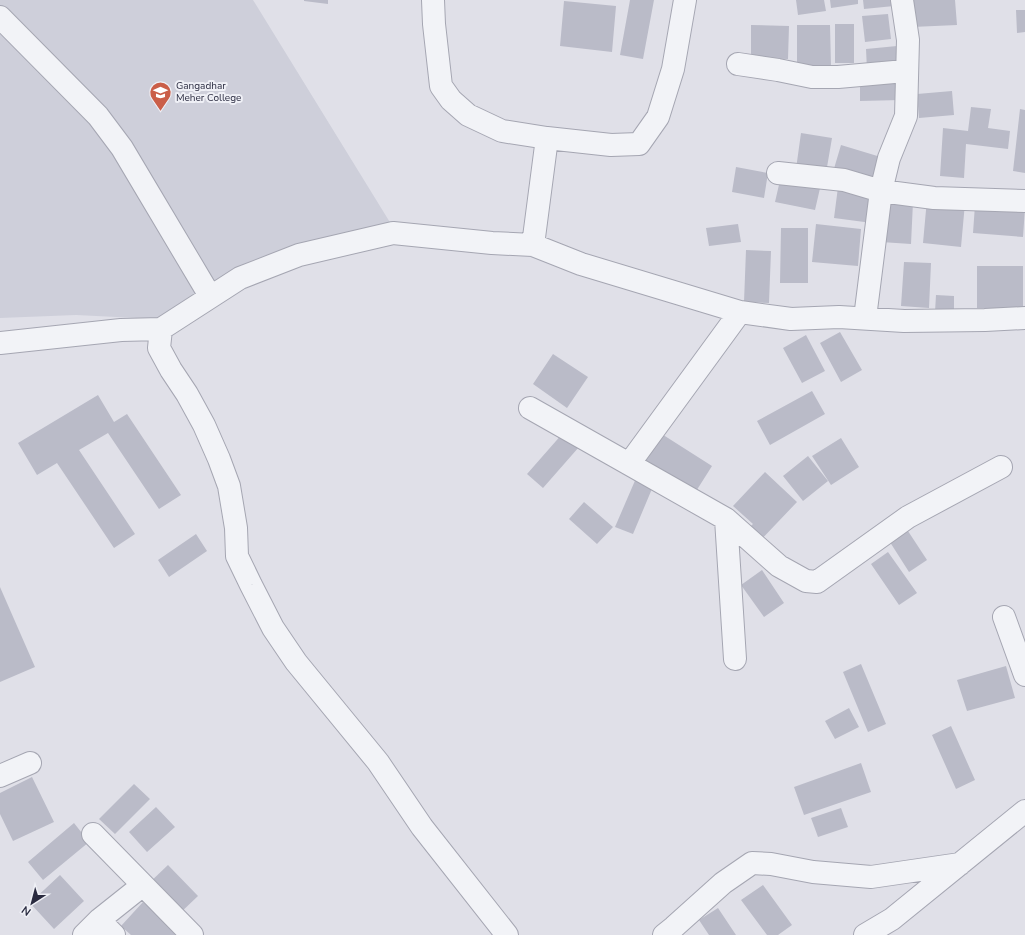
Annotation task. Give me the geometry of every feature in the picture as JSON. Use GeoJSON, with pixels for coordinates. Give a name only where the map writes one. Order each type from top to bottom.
{"type":"FeatureCollection","features":[{"type":"Feature","properties":{"kind":"street"},"geometry":{"type":"LineString","coordinates":[[433,0],[434,24],[441,86],[451,100],[468,115],[502,131],[547,138],[611,145],[639,144],[658,117],[673,69],[685,0]]}},
{"type":"Feature","properties":{"kind":"street"},"geometry":{"type":"LineString","coordinates":[[865,318],[881,191],[889,158],[906,116],[908,40],[902,0]]}},
{"type":"Feature","properties":{"kind":"street"},"geometry":{"type":"LineString","coordinates":[[0,17],[98,116],[122,148],[210,296]]}},
{"type":"Feature","properties":{"kind":"street"},"geometry":{"type":"LineString","coordinates":[[738,64],[778,70],[812,78],[907,72]]}},
{"type":"Feature","properties":{"kind":"street"},"geometry":{"type":"LineString","coordinates":[[534,245],[547,138]]}},
{"type":"Feature","properties":{"kind":"street"},"geometry":{"type":"LineString","coordinates":[[778,173],[844,180],[881,191],[934,198],[1025,201]]}},
{"type":"Feature","properties":{"kind":"street"},"geometry":{"type":"LineString","coordinates":[[0,343],[121,330],[161,329],[240,278],[299,254],[393,233],[492,243],[534,245],[581,264],[740,312],[791,319],[839,317],[904,321],[1025,318]]}},
{"type":"Feature","properties":{"kind":"street"},"geometry":{"type":"LineString","coordinates":[[629,464],[740,312]]}},
{"type":"Feature","properties":{"kind":"street"},"geometry":{"type":"LineString","coordinates":[[161,329],[159,348],[204,425],[219,459],[229,486],[236,528],[237,556],[273,628],[296,662],[378,762],[422,827],[507,935]]}},
{"type":"Feature","properties":{"kind":"street"},"geometry":{"type":"LineString","coordinates":[[530,408],[726,519],[779,566],[806,581],[817,582],[908,517],[1001,467]]}},
{"type":"Feature","properties":{"kind":"street"},"geometry":{"type":"LineString","coordinates":[[726,519],[735,659]]}},
{"type":"Feature","properties":{"kind":"street"},"geometry":{"type":"LineString","coordinates":[[1004,617],[1025,675]]}},
{"type":"Feature","properties":{"kind":"street"},"geometry":{"type":"LineString","coordinates":[[0,776],[30,763]]}},
{"type":"Feature","properties":{"kind":"street"},"geometry":{"type":"LineString","coordinates":[[865,935],[892,919],[1025,811]]}},
{"type":"Feature","properties":{"kind":"street"},"geometry":{"type":"LineString","coordinates":[[93,834],[192,935]]}},
{"type":"Feature","properties":{"kind":"street"},"geometry":{"type":"LineString","coordinates":[[664,935],[723,883],[752,863],[771,864],[813,872],[871,878],[960,864]]}},
{"type":"Feature","properties":{"kind":"street"},"geometry":{"type":"LineString","coordinates":[[99,930],[143,885]]}},
{"type":"Feature","properties":{"kind":"shaded area","name":"Gangadhar Meher College"},"geometry":{"type":"Polygon","coordinates":[[[0,0],[253,0],[391,224],[157,319],[76,315],[0,318],[0,0]]]}},
{"type":"Feature","properties":{"kind":"building"},"geometry":{"type":"Polygon","coordinates":[[[328,0],[328,4],[304,1],[328,0]]]}},
{"type":"Feature","properties":{"kind":"building"},"geometry":{"type":"Polygon","coordinates":[[[630,0],[654,0],[643,59],[620,55],[630,0]]]}},
{"type":"Feature","properties":{"kind":"building"},"geometry":{"type":"Polygon","coordinates":[[[796,0],[824,0],[826,11],[798,15],[796,0]]]}},
{"type":"Feature","properties":{"kind":"building"},"geometry":{"type":"Polygon","coordinates":[[[830,0],[858,0],[858,4],[831,8],[830,0]]]}},
{"type":"Feature","properties":{"kind":"building"},"geometry":{"type":"Polygon","coordinates":[[[863,0],[894,0],[894,6],[864,9],[863,0]]]}},
{"type":"Feature","properties":{"kind":"building"},"geometry":{"type":"Polygon","coordinates":[[[911,0],[955,0],[957,25],[912,27],[911,0]]]}},
{"type":"Feature","properties":{"kind":"building"},"geometry":{"type":"Polygon","coordinates":[[[564,1],[616,6],[612,52],[560,46],[564,1]]]}},
{"type":"Feature","properties":{"kind":"building"},"geometry":{"type":"Polygon","coordinates":[[[1016,10],[1025,10],[1025,32],[1017,33],[1016,10]]]}},
{"type":"Feature","properties":{"kind":"building"},"geometry":{"type":"Polygon","coordinates":[[[888,14],[891,39],[865,42],[862,16],[888,14]]]}},
{"type":"Feature","properties":{"kind":"building"},"geometry":{"type":"Polygon","coordinates":[[[835,24],[854,24],[854,63],[835,63],[835,24]]]}},
{"type":"Feature","properties":{"kind":"building"},"geometry":{"type":"Polygon","coordinates":[[[751,25],[789,26],[788,59],[751,58],[751,25]]]}},
{"type":"Feature","properties":{"kind":"building"},"geometry":{"type":"Polygon","coordinates":[[[797,25],[830,25],[831,67],[797,68],[797,25]]]}},
{"type":"Feature","properties":{"kind":"building"},"geometry":{"type":"Polygon","coordinates":[[[897,46],[899,67],[867,70],[866,49],[897,46]]]}},
{"type":"Feature","properties":{"kind":"building"},"geometry":{"type":"Polygon","coordinates":[[[901,79],[901,100],[860,101],[860,81],[901,79]]]}},
{"type":"Feature","properties":{"kind":"building"},"geometry":{"type":"Polygon","coordinates":[[[952,91],[954,115],[919,118],[917,94],[952,91]]]}},
{"type":"Feature","properties":{"kind":"building"},"geometry":{"type":"Polygon","coordinates":[[[971,107],[991,109],[988,128],[1010,131],[1008,149],[966,144],[964,178],[940,176],[943,128],[968,131],[971,107]]]}},
{"type":"Feature","properties":{"kind":"building"},"geometry":{"type":"Polygon","coordinates":[[[1020,109],[1025,110],[1025,173],[1013,171],[1020,109]]]}},
{"type":"Feature","properties":{"kind":"building"},"geometry":{"type":"Polygon","coordinates":[[[801,133],[832,138],[826,173],[796,169],[801,133]]]}},
{"type":"Feature","properties":{"kind":"building"},"geometry":{"type":"Polygon","coordinates":[[[841,145],[884,158],[876,185],[833,172],[841,145]]]}},
{"type":"Feature","properties":{"kind":"building"},"geometry":{"type":"Polygon","coordinates":[[[736,167],[768,173],[764,198],[732,192],[736,167]]]}},
{"type":"Feature","properties":{"kind":"building"},"geometry":{"type":"Polygon","coordinates":[[[781,176],[821,184],[815,210],[775,202],[781,176]]]}},
{"type":"Feature","properties":{"kind":"building"},"geometry":{"type":"Polygon","coordinates":[[[838,187],[876,191],[872,223],[834,218],[838,187]]]}},
{"type":"Feature","properties":{"kind":"building"},"geometry":{"type":"Polygon","coordinates":[[[927,199],[965,203],[961,247],[923,243],[927,199]]]}},
{"type":"Feature","properties":{"kind":"building"},"geometry":{"type":"Polygon","coordinates":[[[883,200],[913,202],[911,244],[881,242],[883,200]]]}},
{"type":"Feature","properties":{"kind":"building"},"geometry":{"type":"Polygon","coordinates":[[[975,205],[1025,208],[1023,237],[973,233],[975,205]]]}},
{"type":"Feature","properties":{"kind":"building"},"geometry":{"type":"Polygon","coordinates":[[[738,224],[741,242],[709,246],[706,228],[738,224]]]}},
{"type":"Feature","properties":{"kind":"building"},"geometry":{"type":"Polygon","coordinates":[[[816,224],[861,229],[858,266],[812,262],[816,224]]]}},
{"type":"Feature","properties":{"kind":"building"},"geometry":{"type":"Polygon","coordinates":[[[781,228],[808,228],[808,283],[780,283],[781,228]]]}},
{"type":"Feature","properties":{"kind":"building"},"geometry":{"type":"Polygon","coordinates":[[[746,250],[771,251],[769,303],[744,302],[746,250]]]}},
{"type":"Feature","properties":{"kind":"building"},"geometry":{"type":"Polygon","coordinates":[[[904,262],[931,263],[929,308],[901,306],[904,262]]]}},
{"type":"Feature","properties":{"kind":"building"},"geometry":{"type":"Polygon","coordinates":[[[977,266],[1023,266],[1023,308],[977,308],[977,266]]]}},
{"type":"Feature","properties":{"kind":"building"},"geometry":{"type":"Polygon","coordinates":[[[936,295],[954,296],[954,313],[935,312],[936,295]]]}},
{"type":"Feature","properties":{"kind":"building"},"geometry":{"type":"Polygon","coordinates":[[[840,332],[862,370],[841,382],[820,343],[840,332]]]}},
{"type":"Feature","properties":{"kind":"building"},"geometry":{"type":"Polygon","coordinates":[[[806,335],[825,371],[802,383],[783,348],[806,335]]]}},
{"type":"Feature","properties":{"kind":"building"},"geometry":{"type":"Polygon","coordinates":[[[553,354],[588,377],[567,408],[533,384],[553,354]]]}},
{"type":"Feature","properties":{"kind":"building"},"geometry":{"type":"Polygon","coordinates":[[[812,391],[825,414],[770,445],[757,421],[812,391]]]}},
{"type":"Feature","properties":{"kind":"building"},"geometry":{"type":"Polygon","coordinates":[[[98,395],[114,422],[127,414],[181,495],[159,509],[108,433],[79,450],[135,534],[114,548],[57,463],[37,475],[18,443],[98,395]]]}},
{"type":"Feature","properties":{"kind":"building"},"geometry":{"type":"Polygon","coordinates":[[[657,431],[712,466],[693,496],[638,461],[657,431]]]}},
{"type":"Feature","properties":{"kind":"building"},"geometry":{"type":"Polygon","coordinates":[[[563,433],[579,447],[543,488],[527,474],[563,433]]]}},
{"type":"Feature","properties":{"kind":"building"},"geometry":{"type":"Polygon","coordinates":[[[841,438],[859,467],[831,485],[812,456],[841,438]]]}},
{"type":"Feature","properties":{"kind":"building"},"geometry":{"type":"Polygon","coordinates":[[[808,456],[828,481],[803,501],[783,476],[808,456]]]}},
{"type":"Feature","properties":{"kind":"building"},"geometry":{"type":"Polygon","coordinates":[[[765,472],[797,502],[756,545],[743,533],[753,524],[733,506],[765,472]]]}},
{"type":"Feature","properties":{"kind":"building"},"geometry":{"type":"Polygon","coordinates":[[[637,476],[654,484],[633,534],[615,527],[637,476]]]}},
{"type":"Feature","properties":{"kind":"building"},"geometry":{"type":"Polygon","coordinates":[[[584,502],[613,527],[597,544],[569,519],[584,502]]]}},
{"type":"Feature","properties":{"kind":"building"},"geometry":{"type":"Polygon","coordinates":[[[906,528],[927,560],[909,572],[888,539],[906,528]]]}},
{"type":"Feature","properties":{"kind":"building"},"geometry":{"type":"Polygon","coordinates":[[[196,534],[207,551],[169,577],[158,560],[196,534]]]}},
{"type":"Feature","properties":{"kind":"building"},"geometry":{"type":"Polygon","coordinates":[[[888,552],[917,593],[899,605],[871,564],[888,552]]]}},
{"type":"Feature","properties":{"kind":"building"},"geometry":{"type":"Polygon","coordinates":[[[762,570],[784,603],[764,617],[741,585],[762,570]]]}},
{"type":"Feature","properties":{"kind":"building"},"geometry":{"type":"Polygon","coordinates":[[[0,587],[35,667],[0,682],[0,587]]]}},
{"type":"Feature","properties":{"kind":"building"},"geometry":{"type":"Polygon","coordinates":[[[861,664],[886,724],[868,732],[843,672],[861,664]]]}},
{"type":"Feature","properties":{"kind":"building"},"geometry":{"type":"Polygon","coordinates":[[[1006,666],[1015,698],[967,711],[957,680],[1006,666]]]}},
{"type":"Feature","properties":{"kind":"building"},"geometry":{"type":"Polygon","coordinates":[[[849,708],[859,727],[835,739],[825,721],[849,708]]]}},
{"type":"Feature","properties":{"kind":"building"},"geometry":{"type":"Polygon","coordinates":[[[951,726],[975,780],[956,789],[932,735],[951,726]]]}},
{"type":"Feature","properties":{"kind":"building"},"geometry":{"type":"Polygon","coordinates":[[[861,763],[871,792],[804,815],[794,787],[861,763]]]}},
{"type":"Feature","properties":{"kind":"building"},"geometry":{"type":"Polygon","coordinates":[[[32,777],[54,822],[13,841],[0,814],[0,793],[32,777]]]}},
{"type":"Feature","properties":{"kind":"building"},"geometry":{"type":"Polygon","coordinates":[[[134,784],[150,799],[115,834],[99,819],[134,784]]]}},
{"type":"Feature","properties":{"kind":"building"},"geometry":{"type":"Polygon","coordinates":[[[156,807],[175,827],[147,852],[129,832],[156,807]]]}},
{"type":"Feature","properties":{"kind":"building"},"geometry":{"type":"Polygon","coordinates":[[[841,808],[848,827],[818,837],[811,818],[841,808]]]}},
{"type":"Feature","properties":{"kind":"building"},"geometry":{"type":"Polygon","coordinates":[[[74,823],[89,842],[43,880],[28,862],[74,823]]]}},
{"type":"Feature","properties":{"kind":"building"},"geometry":{"type":"Polygon","coordinates":[[[168,865],[198,896],[177,916],[147,885],[168,865]]]}},
{"type":"Feature","properties":{"kind":"building"},"geometry":{"type":"Polygon","coordinates":[[[60,875],[84,901],[54,929],[30,903],[60,875]]]}},
{"type":"Feature","properties":{"kind":"building"},"geometry":{"type":"Polygon","coordinates":[[[763,885],[792,925],[778,935],[767,935],[741,900],[763,885]]]}},
{"type":"Feature","properties":{"kind":"building"},"geometry":{"type":"Polygon","coordinates":[[[143,902],[179,934],[131,935],[121,926],[143,902]]]}},
{"type":"Feature","properties":{"kind":"building"},"geometry":{"type":"Polygon","coordinates":[[[718,908],[736,935],[709,935],[699,920],[718,908]]]}},
{"type":"Feature","properties":{"kind":"place","name":"Gangadhar Meher College"},"geometry":{"type":"Point","coordinates":[161,112]}}]}
